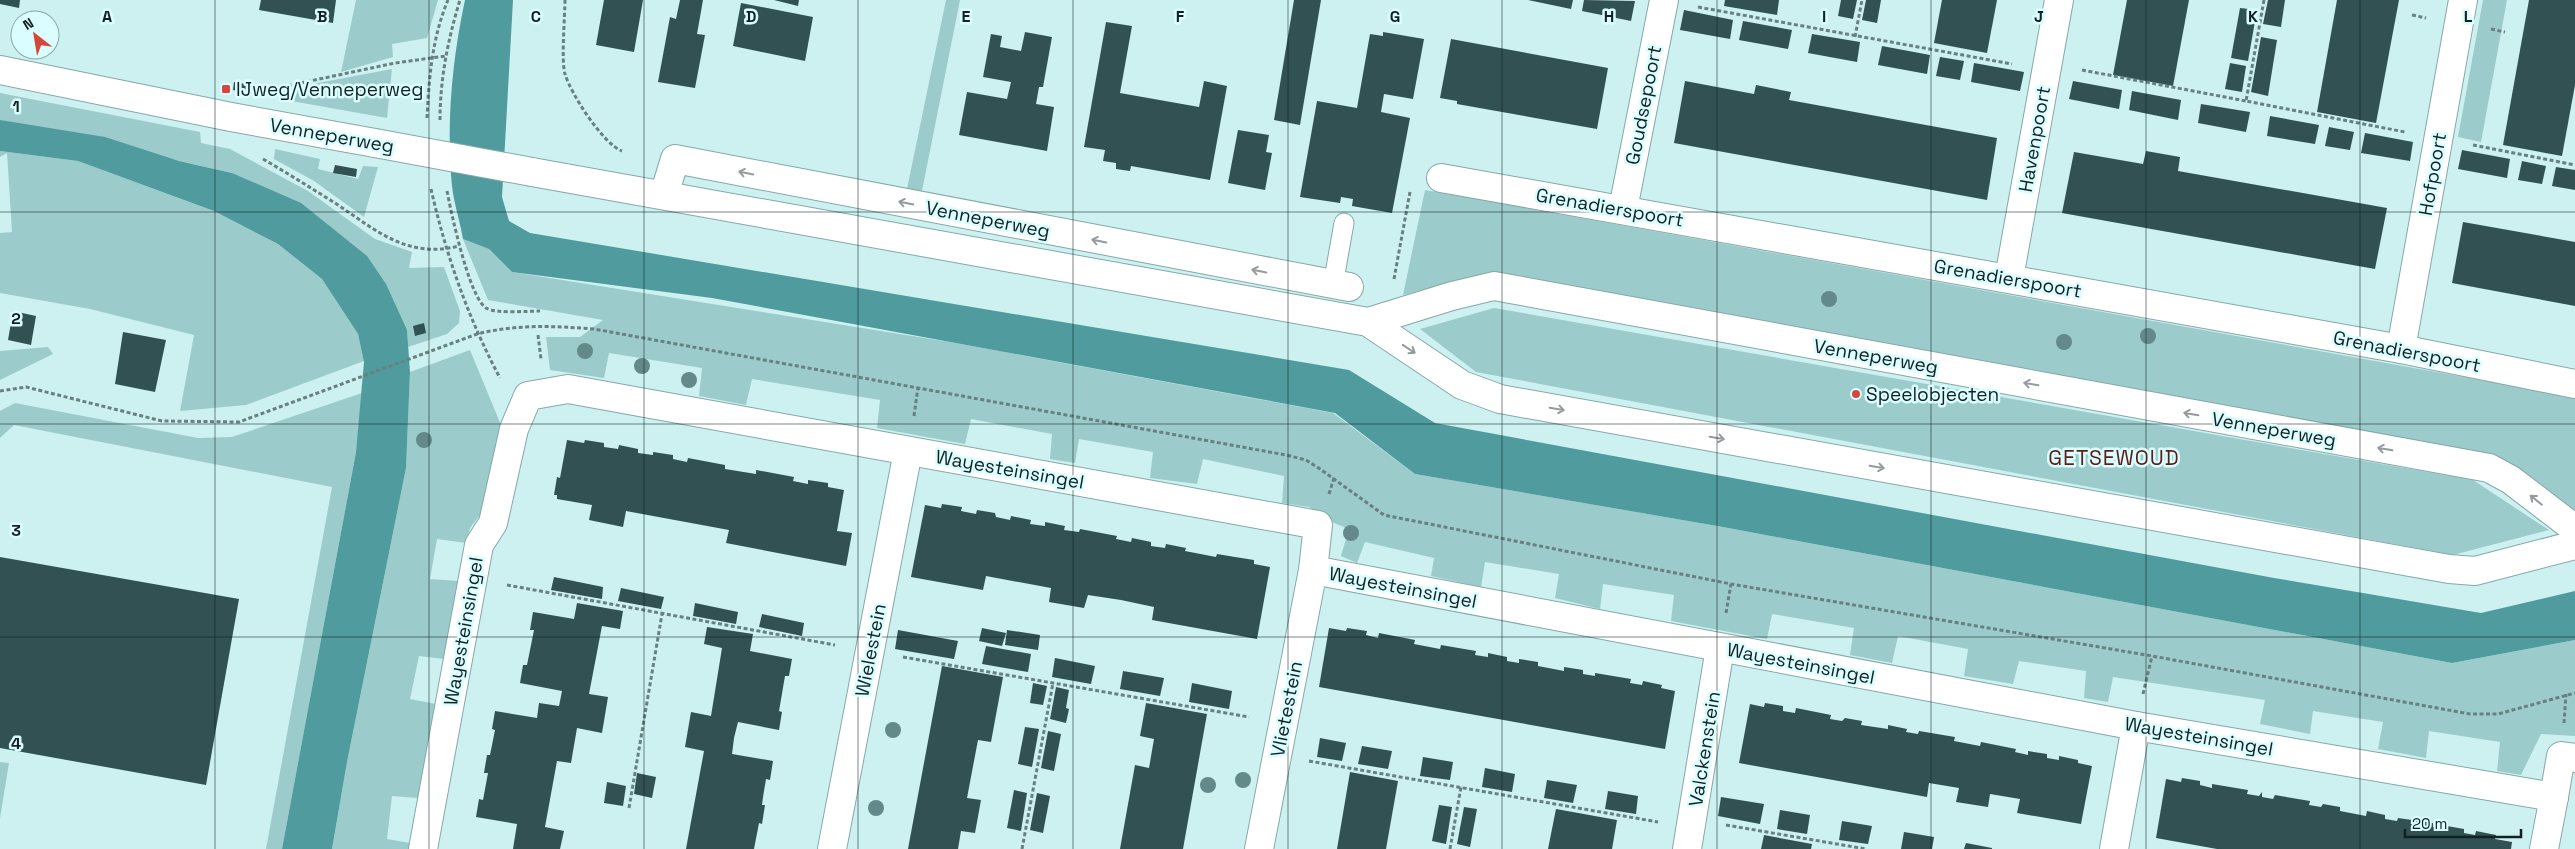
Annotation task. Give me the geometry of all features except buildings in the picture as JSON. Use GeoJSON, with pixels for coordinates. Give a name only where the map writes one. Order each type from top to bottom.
{"type":"FeatureCollection","features":[{"type":"Feature","properties":{"kind":"street","name":"Goudsepoort"},"geometry":{"type":"LineString","coordinates":[[1623,209],[1664,0]]}},
{"type":"Feature","properties":{"kind":"street","name":"Havenpoort"},"geometry":{"type":"LineString","coordinates":[[2009,278],[2059,0]]}},
{"type":"Feature","properties":{"kind":"street","name":"Hofpoort"},"geometry":{"type":"LineString","coordinates":[[2401,349],[2464,0]]}},
{"type":"Feature","properties":{"kind":"street","name":"Venneperweg"},"geometry":{"type":"LineString","coordinates":[[0,70],[231,117],[1368,322],[1462,385],[1500,399],[2449,569],[2475,570],[2575,546]]}},
{"type":"Feature","properties":{"kind":"street"},"geometry":{"type":"LineString","coordinates":[[664,195],[675,159]]}},
{"type":"Feature","properties":{"kind":"street","name":"Venneperweg"},"geometry":{"type":"LineString","coordinates":[[675,159],[1329,284]]}},
{"type":"Feature","properties":{"kind":"street","name":"Grenadierspoort"},"geometry":{"type":"LineString","coordinates":[[1441,178],[2401,349],[2575,384]]}},
{"type":"Feature","properties":{"kind":"street"},"geometry":{"type":"LineString","coordinates":[[1299,310],[1329,284]]}},
{"type":"Feature","properties":{"kind":"street","name":"Venneperweg"},"geometry":{"type":"LineString","coordinates":[[1368,322],[1452,296],[1494,286],[2489,468],[2510,480],[2575,529]]}},
{"type":"Feature","properties":{"kind":"street","name":"Wayesteinsingel"},"geometry":{"type":"LineString","coordinates":[[423,849],[479,545],[493,523],[514,429],[528,396],[568,390],[1318,525],[1313,570],[2136,726],[2554,797]]}},
{"type":"Feature","properties":{"kind":"street","name":"Wielestein"},"geometry":{"type":"LineString","coordinates":[[832,849],[908,451]]}},
{"type":"Feature","properties":{"kind":"street","name":"Vlietestein"},"geometry":{"type":"LineString","coordinates":[[1259,849],[1313,570]]}},
{"type":"Feature","properties":{"kind":"street","name":"Valckenstein"},"geometry":{"type":"LineString","coordinates":[[1690,832],[1720,648]]}},
{"type":"Feature","properties":{"kind":"street"},"geometry":{"type":"LineString","coordinates":[[2114,849],[2136,726]]}},
{"type":"Feature","properties":{"kind":"street"},"geometry":{"type":"LineString","coordinates":[[2544,849],[2561,756],[2575,758]]}},
{"type":"Feature","properties":{"kind":"lane"},"geometry":{"type":"LineString","coordinates":[[1329,284],[1344,223]]}},
{"type":"Feature","properties":{"kind":"path"},"geometry":{"type":"LineString","coordinates":[[427,123],[432,58],[437,31],[448,0]]}},
{"type":"Feature","properties":{"kind":"path"},"geometry":{"type":"LineString","coordinates":[[565,0],[564,74],[605,140],[619,150],[636,155],[675,159]]}},
{"type":"Feature","properties":{"kind":"path"},"geometry":{"type":"LineString","coordinates":[[1664,0],[1855,37],[2032,68],[2048,64],[2575,165]]}},
{"type":"Feature","properties":{"kind":"path"},"geometry":{"type":"LineString","coordinates":[[1855,37],[1862,0]]}},
{"type":"Feature","properties":{"kind":"path"},"geometry":{"type":"LineString","coordinates":[[2246,101],[2264,0]]}},
{"type":"Feature","properties":{"kind":"path"},"geometry":{"type":"LineString","coordinates":[[231,117],[272,101],[277,88],[446,56]]}},
{"type":"Feature","properties":{"kind":"path"},"geometry":{"type":"LineString","coordinates":[[261,159],[310,187],[386,238],[406,246],[447,249],[459,246]]}},
{"type":"Feature","properties":{"kind":"path"},"geometry":{"type":"LineString","coordinates":[[430,182],[447,249],[477,334],[508,393],[528,396]]}},
{"type":"Feature","properties":{"kind":"path"},"geometry":{"type":"LineString","coordinates":[[1329,284],[1356,279],[1393,284],[1410,190]]}},
{"type":"Feature","properties":{"kind":"path"},"geometry":{"type":"LineString","coordinates":[[0,391],[26,387],[162,420],[239,422],[477,334],[525,326],[594,329],[1277,453],[1306,460],[1384,515],[1731,584],[2152,656],[2470,714],[2498,714],[2575,693]]}},
{"type":"Feature","properties":{"kind":"path"},"geometry":{"type":"LineString","coordinates":[[538,335],[541,361]]}},
{"type":"Feature","properties":{"kind":"path"},"geometry":{"type":"LineString","coordinates":[[628,808],[662,614]]}},
{"type":"Feature","properties":{"kind":"path"},"geometry":{"type":"LineString","coordinates":[[1022,849],[1053,683]]}},
{"type":"Feature","properties":{"kind":"path"},"geometry":{"type":"LineString","coordinates":[[1277,755],[1461,787],[1690,832],[1866,849]]}},
{"type":"Feature","properties":{"kind":"path"},"geometry":{"type":"LineString","coordinates":[[1450,849],[1461,787]]}},
{"type":"Feature","properties":{"kind":"shaded area"},"geometry":{"type":"Polygon","coordinates":[[[356,0],[438,0],[427,38],[392,44],[393,57],[341,72],[356,0]]]}},
{"type":"Feature","properties":{"kind":"shaded area"},"geometry":{"type":"Polygon","coordinates":[[[465,0],[513,0],[502,197],[509,221],[530,233],[1349,370],[1435,423],[2274,578],[2481,613],[2575,591],[2575,640],[2452,663],[1723,527],[1415,474],[1335,413],[712,298],[512,272],[489,249],[463,239],[453,193],[450,163],[451,93],[460,23],[465,0]]]}},
{"type":"Feature","properties":{"kind":"shaded area"},"geometry":{"type":"Polygon","coordinates":[[[946,0],[960,0],[922,191],[907,189],[946,0]]]}},
{"type":"Feature","properties":{"kind":"shaded area"},"geometry":{"type":"Polygon","coordinates":[[[2483,0],[2507,0],[2481,142],[2458,137],[2483,0]]]}},
{"type":"Feature","properties":{"kind":"shaded area"},"geometry":{"type":"Polygon","coordinates":[[[392,69],[387,118],[280,99],[286,89],[392,69]]]}},
{"type":"Feature","properties":{"kind":"shaded area"},"geometry":{"type":"Polygon","coordinates":[[[0,93],[200,132],[201,143],[230,149],[308,191],[375,239],[412,252],[409,268],[444,267],[460,311],[459,323],[447,334],[408,347],[407,330],[232,173],[0,120],[0,93]]]}},
{"type":"Feature","properties":{"kind":"shaded area"},"geometry":{"type":"Polygon","coordinates":[[[0,120],[105,137],[179,161],[232,173],[301,203],[367,256],[386,284],[407,330],[410,372],[406,468],[347,762],[332,849],[282,849],[356,452],[364,362],[358,334],[322,279],[278,244],[214,211],[78,161],[0,151],[0,120]]]}},
{"type":"Feature","properties":{"kind":"shaded area"},"geometry":{"type":"Polygon","coordinates":[[[275,149],[320,159],[318,169],[358,179],[363,166],[378,167],[364,217],[314,181],[274,159],[275,149]]]}},
{"type":"Feature","properties":{"kind":"shaded area"},"geometry":{"type":"Polygon","coordinates":[[[0,151],[78,161],[214,211],[278,244],[322,279],[358,334],[364,361],[246,405],[180,411],[194,335],[90,309],[0,293],[0,233],[12,232],[7,153],[0,157],[0,151]]]}},
{"type":"Feature","properties":{"kind":"shaded area"},"geometry":{"type":"Polygon","coordinates":[[[1425,190],[2575,397],[2575,519],[2504,464],[1479,276],[1403,295],[1425,190]]]}},
{"type":"Feature","properties":{"kind":"shaded area"},"geometry":{"type":"Polygon","coordinates":[[[463,239],[489,249],[512,272],[950,342],[1333,413],[1415,474],[1723,527],[2452,663],[2575,640],[2575,736],[2541,734],[2521,775],[2497,771],[2500,742],[2429,731],[2426,758],[2378,749],[2383,722],[2313,711],[2310,734],[2260,724],[2265,700],[2113,677],[2108,702],[2084,698],[2086,671],[2019,661],[2013,684],[1964,676],[1968,649],[1898,636],[1892,663],[1850,655],[1854,628],[1772,614],[1767,639],[1671,621],[1674,595],[1603,584],[1600,609],[1555,598],[1559,574],[1485,562],[1481,587],[1431,576],[1434,558],[1365,542],[1357,563],[1341,556],[1349,529],[1329,521],[1309,507],[1282,503],[1284,476],[1203,459],[1197,484],[1150,478],[1153,452],[1079,439],[1075,463],[1050,459],[1052,434],[971,419],[965,444],[877,428],[880,400],[752,379],[746,405],[699,396],[702,368],[609,353],[604,378],[550,370],[546,337],[580,337],[603,320],[488,300],[463,239]]]}},
{"type":"Feature","properties":{"kind":"shaded area"},"geometry":{"type":"Polygon","coordinates":[[[1494,308],[2473,480],[2549,530],[2453,555],[1476,372],[1420,329],[1494,308]]]}},
{"type":"Feature","properties":{"kind":"shaded area"},"geometry":{"type":"Polygon","coordinates":[[[48,347],[53,354],[0,380],[0,351],[48,347]]]}},
{"type":"Feature","properties":{"kind":"shaded area"},"geometry":{"type":"Polygon","coordinates":[[[470,350],[501,425],[486,507],[470,528],[466,543],[437,539],[430,579],[459,581],[444,659],[419,656],[410,699],[436,704],[418,798],[392,796],[387,839],[410,843],[409,849],[332,849],[347,762],[406,468],[410,372],[470,350]]]}},
{"type":"Feature","properties":{"kind":"shaded area"},"geometry":{"type":"Polygon","coordinates":[[[362,393],[356,452],[282,849],[266,849],[332,487],[14,425],[0,438],[0,411],[15,403],[198,438],[232,437],[362,393]]]}},
{"type":"Feature","properties":{"kind":"shaded area"},"geometry":{"type":"Polygon","coordinates":[[[0,762],[9,763],[0,818],[0,762]]]}},
{"type":"Feature","properties":{"kind":"place","name":"IJweg/Venneperweg"},"geometry":{"type":"Point","coordinates":[226,89]}},
{"type":"Feature","properties":{"kind":"place","name":"Speelobjecten"},"geometry":{"type":"Point","coordinates":[1856,394]}},
{"type":"Feature","properties":{"kind":"district","name":"GETSEWOUD"},"geometry":{"type":"Point","coordinates":[2114,458]}}]}
